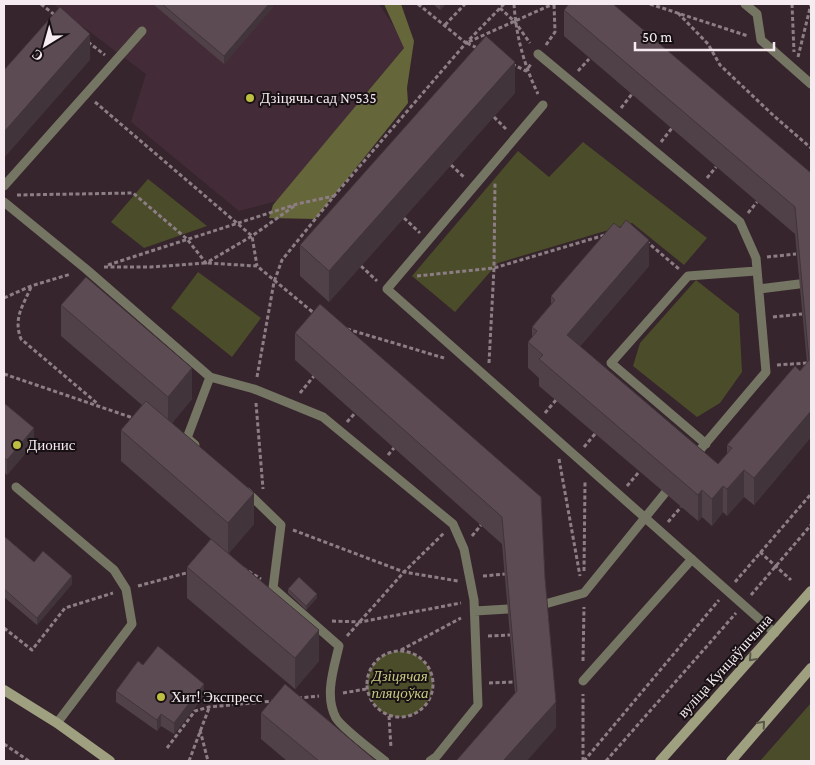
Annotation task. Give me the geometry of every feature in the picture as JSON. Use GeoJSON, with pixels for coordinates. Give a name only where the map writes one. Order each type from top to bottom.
{"type":"FeatureCollection","features":[{"type":"Feature","properties":{"kind":"main road","name":"вуліца Кунцаўшчына"},"geometry":{"type":"LineString","coordinates":[[660,761],[811,592]]}},
{"type":"Feature","properties":{"kind":"main road"},"geometry":{"type":"LineString","coordinates":[[731,761],[811,668]]}},
{"type":"Feature","properties":{"kind":"main road"},"geometry":{"type":"LineString","coordinates":[[4,690],[56,723],[110,761]]}},
{"type":"Feature","properties":{"kind":"lane"},"geometry":{"type":"LineString","coordinates":[[745,4],[757,14],[761,40],[811,84]]}},
{"type":"Feature","properties":{"kind":"lane"},"geometry":{"type":"LineString","coordinates":[[4,186],[142,31]]}},
{"type":"Feature","properties":{"kind":"lane"},"geometry":{"type":"LineString","coordinates":[[538,54],[740,222],[756,258],[766,372],[688,465]]}},
{"type":"Feature","properties":{"kind":"lane"},"geometry":{"type":"LineString","coordinates":[[543,105],[387,289],[775,632]]}},
{"type":"Feature","properties":{"kind":"lane"},"geometry":{"type":"LineString","coordinates":[[4,202],[86,269],[210,377],[254,389],[323,417],[453,524],[464,549],[474,600],[478,706],[436,757],[430,761]]}},
{"type":"Feature","properties":{"kind":"lane"},"geometry":{"type":"LineString","coordinates":[[706,444],[611,363],[688,276],[756,271]]}},
{"type":"Feature","properties":{"kind":"lane"},"geometry":{"type":"LineString","coordinates":[[759,289],[799,284]]}},
{"type":"Feature","properties":{"kind":"lane"},"geometry":{"type":"LineString","coordinates":[[202,451],[187,438],[210,377]]}},
{"type":"Feature","properties":{"kind":"lane"},"geometry":{"type":"LineString","coordinates":[[16,487],[114,570],[126,589],[132,624],[56,723]]}},
{"type":"Feature","properties":{"kind":"lane"},"geometry":{"type":"LineString","coordinates":[[241,487],[281,525],[273,588],[339,646],[331,681],[330,695],[332,708],[337,720],[385,761]]}},
{"type":"Feature","properties":{"kind":"lane"},"geometry":{"type":"LineString","coordinates":[[545,604],[584,593],[665,494]]}},
{"type":"Feature","properties":{"kind":"lane"},"geometry":{"type":"LineString","coordinates":[[583,681],[692,559]]}},
{"type":"Feature","properties":{"kind":"lane"},"geometry":{"type":"LineString","coordinates":[[475,611],[508,609]]}},
{"type":"Feature","properties":{"kind":"path"},"geometry":{"type":"LineString","coordinates":[[41,4],[63,22]]}},
{"type":"Feature","properties":{"kind":"path"},"geometry":{"type":"LineString","coordinates":[[418,4],[466,43],[484,51]]}},
{"type":"Feature","properties":{"kind":"path"},"geometry":{"type":"LineString","coordinates":[[445,25],[465,4]]}},
{"type":"Feature","properties":{"kind":"path"},"geometry":{"type":"LineString","coordinates":[[267,512],[264,501],[254,389],[274,282],[282,260],[334,196],[466,43],[504,4]]}},
{"type":"Feature","properties":{"kind":"path"},"geometry":{"type":"LineString","coordinates":[[514,4],[515,22]]}},
{"type":"Feature","properties":{"kind":"path"},"geometry":{"type":"LineString","coordinates":[[466,43],[553,4],[556,32],[526,71],[509,63]]}},
{"type":"Feature","properties":{"kind":"path"},"geometry":{"type":"LineString","coordinates":[[650,4],[761,40]]}},
{"type":"Feature","properties":{"kind":"path"},"geometry":{"type":"LineString","coordinates":[[792,4],[795,71]]}},
{"type":"Feature","properties":{"kind":"path"},"geometry":{"type":"LineString","coordinates":[[795,71],[811,4]]}},
{"type":"Feature","properties":{"kind":"path"},"geometry":{"type":"LineString","coordinates":[[500,8],[515,22],[538,54]]}},
{"type":"Feature","properties":{"kind":"path"},"geometry":{"type":"LineString","coordinates":[[678,13],[708,44],[720,64],[774,116],[811,148]]}},
{"type":"Feature","properties":{"kind":"path"},"geometry":{"type":"LineString","coordinates":[[85,39],[114,63]]}},
{"type":"Feature","properties":{"kind":"path"},"geometry":{"type":"LineString","coordinates":[[87,95],[252,236],[257,266],[318,317]]}},
{"type":"Feature","properties":{"kind":"path"},"geometry":{"type":"LineString","coordinates":[[488,378],[494,268],[495,162]]}},
{"type":"Feature","properties":{"kind":"path"},"geometry":{"type":"LineString","coordinates":[[451,165],[474,186]]}},
{"type":"Feature","properties":{"kind":"path"},"geometry":{"type":"LineString","coordinates":[[14,194],[133,193],[187,239],[206,263]]}},
{"type":"Feature","properties":{"kind":"path"},"geometry":{"type":"LineString","coordinates":[[86,269],[104,266],[297,204],[334,196]]}},
{"type":"Feature","properties":{"kind":"path"},"geometry":{"type":"LineString","coordinates":[[206,263],[252,236],[297,204]]}},
{"type":"Feature","properties":{"kind":"path"},"geometry":{"type":"LineString","coordinates":[[404,218],[428,240]]}},
{"type":"Feature","properties":{"kind":"path"},"geometry":{"type":"LineString","coordinates":[[396,278],[494,268],[612,233]]}},
{"type":"Feature","properties":{"kind":"path"},"geometry":{"type":"LineString","coordinates":[[645,240],[688,276]]}},
{"type":"Feature","properties":{"kind":"path"},"geometry":{"type":"LineString","coordinates":[[756,258],[796,254]]}},
{"type":"Feature","properties":{"kind":"path"},"geometry":{"type":"LineString","coordinates":[[104,266],[151,267],[206,263],[257,266]]}},
{"type":"Feature","properties":{"kind":"path"},"geometry":{"type":"LineString","coordinates":[[361,266],[387,289]]}},
{"type":"Feature","properties":{"kind":"path"},"geometry":{"type":"LineString","coordinates":[[4,298],[32,286],[58,278]]}},
{"type":"Feature","properties":{"kind":"path"},"geometry":{"type":"LineString","coordinates":[[32,286],[18,319],[17,328],[21,339],[99,405]]}},
{"type":"Feature","properties":{"kind":"path"},"geometry":{"type":"LineString","coordinates":[[761,318],[802,314]]}},
{"type":"Feature","properties":{"kind":"path"},"geometry":{"type":"LineString","coordinates":[[344,329],[448,359]]}},
{"type":"Feature","properties":{"kind":"path"},"geometry":{"type":"LineString","coordinates":[[764,366],[806,363]]}},
{"type":"Feature","properties":{"kind":"path"},"geometry":{"type":"LineString","coordinates":[[4,374],[143,421]]}},
{"type":"Feature","properties":{"kind":"path"},"geometry":{"type":"LineString","coordinates":[[291,404],[314,376]]}},
{"type":"Feature","properties":{"kind":"path"},"geometry":{"type":"LineString","coordinates":[[555,437],[584,593]]}},
{"type":"Feature","properties":{"kind":"path"},"geometry":{"type":"LineString","coordinates":[[583,761],[585,464]]}},
{"type":"Feature","properties":{"kind":"path"},"geometry":{"type":"LineString","coordinates":[[620,495],[640,472]]}},
{"type":"Feature","properties":{"kind":"path"},"geometry":{"type":"LineString","coordinates":[[583,761],[727,590],[811,494]]}},
{"type":"Feature","properties":{"kind":"path"},"geometry":{"type":"LineString","coordinates":[[660,531],[681,507]]}},
{"type":"Feature","properties":{"kind":"path"},"geometry":{"type":"LineString","coordinates":[[339,646],[404,572],[453,524]]}},
{"type":"Feature","properties":{"kind":"path"},"geometry":{"type":"LineString","coordinates":[[281,525],[404,572],[471,581],[505,574]]}},
{"type":"Feature","properties":{"kind":"path"},"geometry":{"type":"LineString","coordinates":[[606,761],[811,526]]}},
{"type":"Feature","properties":{"kind":"path"},"geometry":{"type":"LineString","coordinates":[[760,552],[791,580]]}},
{"type":"Feature","properties":{"kind":"path"},"geometry":{"type":"LineString","coordinates":[[237,567],[246,568],[273,588]]}},
{"type":"Feature","properties":{"kind":"path"},"geometry":{"type":"LineString","coordinates":[[4,628],[32,650],[65,608],[126,589],[195,571]]}},
{"type":"Feature","properties":{"kind":"path"},"geometry":{"type":"LineString","coordinates":[[251,581],[256,575]]}},
{"type":"Feature","properties":{"kind":"path"},"geometry":{"type":"LineString","coordinates":[[311,621],[360,622],[474,600]]}},
{"type":"Feature","properties":{"kind":"path"},"geometry":{"type":"LineString","coordinates":[[400,651],[475,611]]}},
{"type":"Feature","properties":{"kind":"path"},"geometry":{"type":"LineString","coordinates":[[475,636],[510,635]]}},
{"type":"Feature","properties":{"kind":"path"},"geometry":{"type":"LineString","coordinates":[[400,651],[412,653],[429,666],[434,680],[432,694],[423,709],[412,716],[402,718],[389,716],[378,710],[366,689],[367,678],[374,662],[390,652],[400,651]]}},
{"type":"Feature","properties":{"kind":"path"},"geometry":{"type":"LineString","coordinates":[[478,683],[514,682]]}},
{"type":"Feature","properties":{"kind":"path"},"geometry":{"type":"LineString","coordinates":[[167,748],[195,711],[209,707],[270,701]]}},
{"type":"Feature","properties":{"kind":"path"},"geometry":{"type":"LineString","coordinates":[[189,761],[209,707]]}},
{"type":"Feature","properties":{"kind":"path"},"geometry":{"type":"LineString","coordinates":[[389,716],[392,752]]}},
{"type":"Feature","properties":{"kind":"path"},"geometry":{"type":"LineString","coordinates":[[200,730],[208,761]]}},
{"type":"Feature","properties":{"kind":"path"},"geometry":{"type":"LineString","coordinates":[[4,744],[29,761]]}},
{"type":"Feature","properties":{"kind":"shaded area","name":"Дзіцячы сад №535"},"geometry":{"type":"Polygon","coordinates":[[[53,4],[379,4],[406,45],[277,201],[239,211],[131,122],[146,74],[53,4]]]}},
{"type":"Feature","properties":{"kind":"green space"},"geometry":{"type":"Polygon","coordinates":[[[384,4],[401,4],[414,41],[407,88],[408,103],[315,219],[269,218],[273,205],[404,48],[384,4]]]}},
{"type":"Feature","properties":{"kind":"green space"},"geometry":{"type":"Polygon","coordinates":[[[583,142],[707,238],[684,265],[632,223],[498,263],[455,312],[412,276],[518,151],[549,177],[583,142]]]}},
{"type":"Feature","properties":{"kind":"green space"},"geometry":{"type":"Polygon","coordinates":[[[148,179],[207,226],[144,248],[111,222],[148,179]]]}},
{"type":"Feature","properties":{"kind":"green space"},"geometry":{"type":"Polygon","coordinates":[[[198,272],[261,318],[232,357],[171,308],[198,272]]]}},
{"type":"Feature","properties":{"kind":"green space"},"geometry":{"type":"Polygon","coordinates":[[[696,280],[739,314],[742,372],[720,403],[697,417],[633,366],[640,343],[696,280]]]}},
{"type":"Feature","properties":{"kind":"green space","name":"Дзіцячая пляцоўка"},"geometry":{"type":"Polygon","coordinates":[[[393,651],[407,651],[419,656],[428,665],[433,677],[431,697],[424,708],[407,717],[393,717],[381,712],[372,703],[367,691],[367,677],[372,665],[381,656],[393,651]]]}},
{"type":"Feature","properties":{"kind":"green space"},"geometry":{"type":"Polygon","coordinates":[[[811,703],[811,761],[760,761],[811,703]]]}},
{"type":"Feature","properties":{"kind":"building"},"geometry":{"type":"Polygon","coordinates":[[[162,4],[269,4],[224,56],[162,4]]]}},
{"type":"Feature","properties":{"kind":"building"},"geometry":{"type":"Polygon","coordinates":[[[569,4],[613,4],[811,173],[811,411],[754,478],[744,470],[727,489],[723,486],[712,499],[702,490],[698,495],[539,359],[543,355],[528,342],[537,331],[532,327],[555,300],[551,296],[614,223],[620,228],[626,220],[649,240],[567,335],[718,464],[732,448],[727,445],[795,366],[800,371],[809,360],[795,207],[564,10],[569,4]]]}},
{"type":"Feature","properties":{"kind":"building"},"geometry":{"type":"Polygon","coordinates":[[[60,7],[90,34],[4,132],[4,70],[60,7]]]}},
{"type":"Feature","properties":{"kind":"building"},"geometry":{"type":"Polygon","coordinates":[[[486,36],[515,62],[329,271],[300,245],[486,36]]]}},
{"type":"Feature","properties":{"kind":"building"},"geometry":{"type":"Polygon","coordinates":[[[86,277],[192,368],[168,397],[61,305],[86,277]]]}},
{"type":"Feature","properties":{"kind":"building"},"geometry":{"type":"Polygon","coordinates":[[[320,304],[541,497],[545,578],[556,702],[503,761],[456,761],[517,691],[502,517],[295,333],[320,304]]]}},
{"type":"Feature","properties":{"kind":"building"},"geometry":{"type":"Polygon","coordinates":[[[146,401],[254,493],[228,523],[121,430],[146,401]]]}},
{"type":"Feature","properties":{"kind":"building"},"geometry":{"type":"Polygon","coordinates":[[[4,403],[34,428],[7,460],[4,458],[4,403]]]}},
{"type":"Feature","properties":{"kind":"building"},"geometry":{"type":"Polygon","coordinates":[[[4,536],[34,562],[43,551],[72,576],[37,618],[4,589],[4,536]]]}},
{"type":"Feature","properties":{"kind":"building"},"geometry":{"type":"Polygon","coordinates":[[[211,539],[319,630],[295,658],[187,567],[211,539]]]}},
{"type":"Feature","properties":{"kind":"building"},"geometry":{"type":"Polygon","coordinates":[[[299,577],[317,594],[306,606],[288,589],[299,577]]]}},
{"type":"Feature","properties":{"kind":"building"},"geometry":{"type":"Polygon","coordinates":[[[158,646],[204,684],[174,723],[161,714],[157,720],[116,691],[138,661],[143,665],[158,646]]]}},
{"type":"Feature","properties":{"kind":"building"},"geometry":{"type":"Polygon","coordinates":[[[285,684],[376,761],[319,761],[261,713],[285,684]]]}},
{"type":"Feature","properties":{"kind":"place","name":"Дзіцячы сад №535"},"geometry":{"type":"Point","coordinates":[250,98]}},
{"type":"Feature","properties":{"kind":"place","name":"Дионис"},"geometry":{"type":"Point","coordinates":[17,445]}},
{"type":"Feature","properties":{"kind":"place","name":"Хит! Экспресс"},"geometry":{"type":"Point","coordinates":[161,697]}}]}
